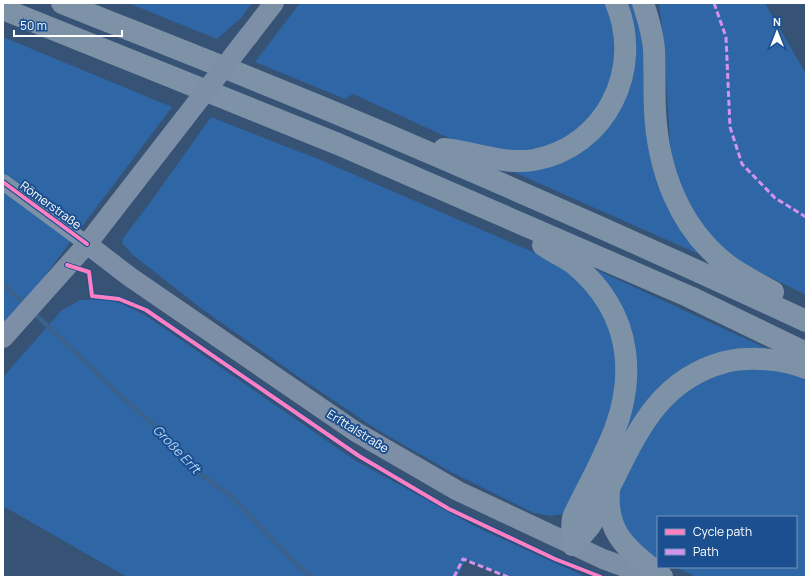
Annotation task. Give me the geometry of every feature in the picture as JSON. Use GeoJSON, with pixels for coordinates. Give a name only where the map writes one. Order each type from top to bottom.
{"type":"FeatureCollection","features":[{"type":"Feature","properties":{"kind":"highway"},"geometry":{"type":"LineString","coordinates":[[62,3],[415,146],[702,272],[806,320]]}},
{"type":"Feature","properties":{"kind":"highway"},"geometry":{"type":"LineString","coordinates":[[415,146],[450,150],[492,159],[513,161],[544,158],[555,154],[574,143],[588,133],[601,119],[612,104],[619,88],[623,72],[626,46],[621,15],[616,3]]}},
{"type":"Feature","properties":{"kind":"highway"},"geometry":{"type":"LineString","coordinates":[[643,3],[650,26],[654,50],[655,112],[658,139],[662,161],[675,200],[696,235],[710,250],[727,264],[782,297],[806,320]]}},
{"type":"Feature","properties":{"kind":"highway"},"geometry":{"type":"LineString","coordinates":[[3,9],[338,144],[690,297],[806,353]]}},
{"type":"Feature","properties":{"kind":"highway"},"geometry":{"type":"LineString","coordinates":[[505,216],[544,246],[573,263],[595,284],[611,306],[622,337],[627,368],[627,384],[624,400],[607,448],[573,519],[573,545]]}},
{"type":"Feature","properties":{"kind":"highway"},"geometry":{"type":"LineString","coordinates":[[573,545],[590,526],[636,434],[654,407],[682,382],[713,366],[731,361],[750,359],[768,360],[806,368]]}},
{"type":"Feature","properties":{"kind":"highway"},"geometry":{"type":"LineString","coordinates":[[610,487],[608,502],[612,525],[617,534],[629,548],[662,577]]}},
{"type":"Feature","properties":{"kind":"main road"},"geometry":{"type":"LineString","coordinates":[[3,338],[87,244],[274,3]]}},
{"type":"Feature","properties":{"kind":"main road","name":"Erfttalstraße"},"geometry":{"type":"LineString","coordinates":[[87,244],[130,277],[356,432],[458,491],[603,559],[652,577]]}},
{"type":"Feature","properties":{"kind":"street","name":"Römerstraße"},"geometry":{"type":"LineString","coordinates":[[3,182],[87,244]]}},
{"type":"Feature","properties":{"kind":"shaded area"},"geometry":{"type":"Polygon","coordinates":[[[128,3],[252,3],[241,18],[217,39],[128,3]]]}},
{"type":"Feature","properties":{"kind":"shaded area"},"geometry":{"type":"Polygon","coordinates":[[[300,3],[608,3],[619,64],[599,114],[563,143],[512,156],[451,139],[353,94],[345,99],[255,62],[300,3]]]}},
{"type":"Feature","properties":{"kind":"shaded area"},"geometry":{"type":"Polygon","coordinates":[[[622,3],[636,3],[645,33],[650,120],[710,259],[507,169],[608,122],[622,3]]]}},
{"type":"Feature","properties":{"kind":"shaded area"},"geometry":{"type":"Polygon","coordinates":[[[659,3],[765,3],[806,74],[806,295],[729,257],[701,227],[684,196],[671,158],[664,46],[659,3]]]}},
{"type":"Feature","properties":{"kind":"shaded area"},"geometry":{"type":"Polygon","coordinates":[[[3,37],[172,107],[26,301],[3,326],[3,37]]]}},
{"type":"Feature","properties":{"kind":"shaded area"},"geometry":{"type":"Polygon","coordinates":[[[211,117],[318,159],[557,261],[595,294],[617,344],[616,398],[571,507],[563,514],[550,516],[534,513],[451,472],[376,429],[202,309],[134,256],[122,243],[123,238],[211,117]]]}},
{"type":"Feature","properties":{"kind":"shaded area"},"geometry":{"type":"Polygon","coordinates":[[[597,270],[768,349],[712,359],[614,448],[632,391],[597,270]]]}},
{"type":"Feature","properties":{"kind":"shaded area"},"geometry":{"type":"Polygon","coordinates":[[[102,299],[120,303],[145,315],[356,461],[478,528],[586,577],[511,577],[466,559],[457,577],[127,577],[3,506],[3,377],[61,311],[80,300],[102,299]]]}},
{"type":"Feature","properties":{"kind":"shaded area"},"geometry":{"type":"Polygon","coordinates":[[[746,366],[788,373],[806,379],[806,577],[697,577],[677,568],[797,568],[797,516],[657,516],[657,558],[639,549],[615,509],[621,480],[656,417],[694,381],[746,366]]]}},
{"type":"Feature","properties":{"kind":"waterway","name":"Große Erft"},"geometry":{"type":"LineString","coordinates":[[3,284],[26,306]]}},
{"type":"Feature","properties":{"kind":"waterway","name":"Große Erft"},"geometry":{"type":"LineString","coordinates":[[33,312],[123,398],[155,426],[195,470],[232,497],[295,563],[311,577]]}},
{"type":"Feature","properties":{"kind":"marked path"},"geometry":{"type":"LineString","coordinates":[[714,3],[726,37],[730,127],[742,164],[775,198],[806,217]]}},
{"type":"Feature","properties":{"kind":"marked path"},"geometry":{"type":"LineString","coordinates":[[454,577],[463,559],[508,577]]}},
{"type":"Feature","properties":{"kind":"cycle path"},"geometry":{"type":"LineString","coordinates":[[3,182],[87,244]]}},
{"type":"Feature","properties":{"kind":"cycle path"},"geometry":{"type":"LineString","coordinates":[[67,265],[89,272],[92,296],[119,299],[146,310],[359,456],[449,509],[555,559],[601,577]]}}]}
